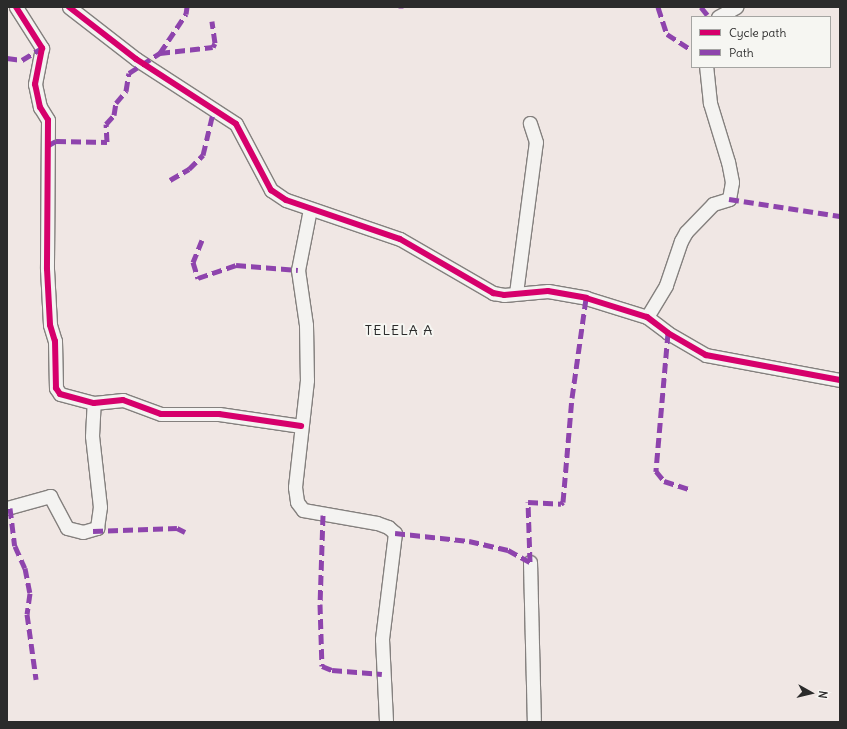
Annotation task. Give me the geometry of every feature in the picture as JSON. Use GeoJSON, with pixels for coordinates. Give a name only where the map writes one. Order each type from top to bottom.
{"type":"FeatureCollection","features":[{"type":"Feature","properties":{"kind":"street"},"geometry":{"type":"LineString","coordinates":[[16,7],[42,48],[35,84],[40,107],[48,120],[47,269],[50,325],[55,341],[56,388],[60,394],[94,403],[123,400],[145,410],[160,414],[219,414],[301,426]]}},
{"type":"Feature","properties":{"kind":"street"},"geometry":{"type":"LineString","coordinates":[[69,7],[136,59],[236,124],[271,190],[286,200],[310,209],[372,227],[400,239],[493,293],[504,295],[541,291],[572,295],[647,316],[668,333],[706,355],[840,380]]}},
{"type":"Feature","properties":{"kind":"street"},"geometry":{"type":"LineString","coordinates":[[720,16],[736,7]]}},
{"type":"Feature","properties":{"kind":"street"},"geometry":{"type":"LineString","coordinates":[[647,316],[666,285],[681,241],[686,232],[713,204],[729,199],[732,182],[728,162],[710,103],[706,68]]}},
{"type":"Feature","properties":{"kind":"street"},"geometry":{"type":"LineString","coordinates":[[516,293],[536,142],[530,123]]}},
{"type":"Feature","properties":{"kind":"street"},"geometry":{"type":"LineString","coordinates":[[310,209],[298,270],[306,325],[307,380],[295,487],[297,502],[300,508],[314,514],[377,523],[388,526],[395,533],[382,645],[386,722]]}},
{"type":"Feature","properties":{"kind":"street"},"geometry":{"type":"LineString","coordinates":[[7,508],[48,496],[58,507],[67,528],[83,532],[97,528],[100,507],[92,436],[94,403]]}},
{"type":"Feature","properties":{"kind":"street"},"geometry":{"type":"LineString","coordinates":[[530,562],[534,722]]}},
{"type":"Feature","properties":{"kind":"marked path"},"geometry":{"type":"LineString","coordinates":[[47,146],[56,141],[107,142],[106,124],[114,115],[116,103],[126,91],[129,73],[160,53],[186,14],[187,7]]}},
{"type":"Feature","properties":{"kind":"marked path"},"geometry":{"type":"LineString","coordinates":[[658,7],[667,34],[691,49]]}},
{"type":"Feature","properties":{"kind":"marked path"},"geometry":{"type":"LineString","coordinates":[[701,7],[708,16]]}},
{"type":"Feature","properties":{"kind":"marked path"},"geometry":{"type":"LineString","coordinates":[[160,53],[213,47],[215,43],[212,21]]}},
{"type":"Feature","properties":{"kind":"marked path"},"geometry":{"type":"LineString","coordinates":[[7,58],[22,60],[42,48]]}},
{"type":"Feature","properties":{"kind":"marked path"},"geometry":{"type":"LineString","coordinates":[[170,180],[189,169],[203,155],[214,109]]}},
{"type":"Feature","properties":{"kind":"marked path"},"geometry":{"type":"LineString","coordinates":[[729,199],[840,216]]}},
{"type":"Feature","properties":{"kind":"marked path"},"geometry":{"type":"LineString","coordinates":[[202,240],[193,262],[198,278],[236,265],[298,270]]}},
{"type":"Feature","properties":{"kind":"marked path"},"geometry":{"type":"LineString","coordinates":[[530,562],[528,502],[561,504],[563,502],[572,398],[586,298]]}},
{"type":"Feature","properties":{"kind":"marked path"},"geometry":{"type":"LineString","coordinates":[[668,333],[656,471],[664,481],[691,490]]}},
{"type":"Feature","properties":{"kind":"marked path"},"geometry":{"type":"LineString","coordinates":[[10,508],[15,546],[25,568],[30,593],[27,614],[36,679]]}},
{"type":"Feature","properties":{"kind":"marked path"},"geometry":{"type":"LineString","coordinates":[[323,515],[320,604],[322,666],[332,670],[382,674]]}},
{"type":"Feature","properties":{"kind":"marked path"},"geometry":{"type":"LineString","coordinates":[[93,531],[177,528],[185,532]]}},
{"type":"Feature","properties":{"kind":"marked path"},"geometry":{"type":"LineString","coordinates":[[395,533],[469,541],[508,550],[530,562]]}},
{"type":"Feature","properties":{"kind":"cycle path"},"geometry":{"type":"LineString","coordinates":[[16,7],[42,48],[35,84],[40,107],[48,120],[47,269],[50,325],[55,341],[56,388],[60,394],[94,403],[123,400],[161,414],[219,414],[301,426]]}},
{"type":"Feature","properties":{"kind":"cycle path"},"geometry":{"type":"LineString","coordinates":[[69,7],[136,59],[236,124],[271,190],[286,200],[400,239],[493,293],[504,295],[548,291],[586,298],[647,317],[668,333],[706,355],[840,380]]}},
{"type":"Feature","properties":{"kind":"district","name":"TELELA A"},"geometry":{"type":"Point","coordinates":[399,330]}}]}
